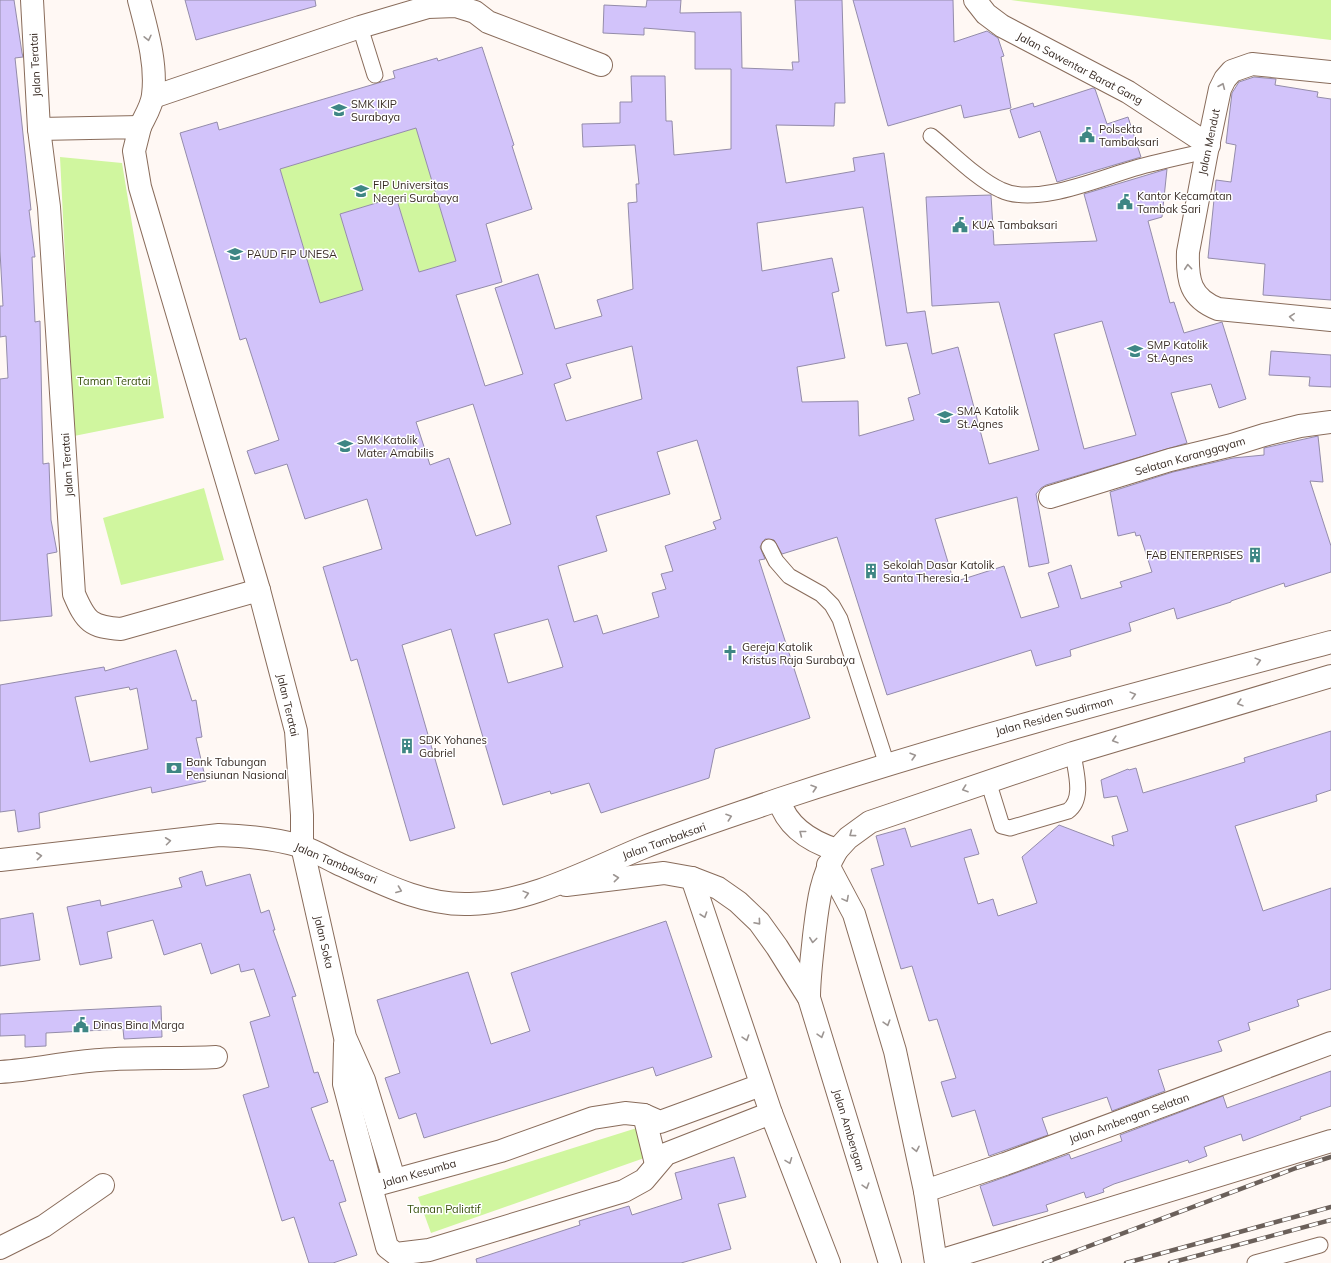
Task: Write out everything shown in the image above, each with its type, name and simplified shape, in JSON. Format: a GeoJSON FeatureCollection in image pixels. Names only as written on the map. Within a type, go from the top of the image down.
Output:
{"type":"FeatureCollection","features":[{"type":"Feature","properties":{"kind":"street","name":"Jalan Teratai"},"geometry":{"type":"LineString","coordinates":[[32,0],[38,129],[49,207],[74,594],[82,614],[91,623],[103,628],[121,629],[259,590]]}},
{"type":"Feature","properties":{"kind":"street","name":"Jalan Teratai"},"geometry":{"type":"LineString","coordinates":[[140,0],[150,46],[153,73],[153,97],[140,127],[134,151],[140,187],[259,590],[296,731],[302,816],[302,846]]}},
{"type":"Feature","properties":{"kind":"street","name":"Jalan Sawentar Barat Gang"},"geometry":{"type":"LineString","coordinates":[[975,0],[986,14],[1002,26],[1128,92],[1208,148]]}},
{"type":"Feature","properties":{"kind":"street"},"geometry":{"type":"LineString","coordinates":[[153,97],[360,27],[428,7],[456,6],[475,12],[488,22],[601,64]]}},
{"type":"Feature","properties":{"kind":"street","name":"Jalan Mendut"},"geometry":{"type":"LineString","coordinates":[[1331,72],[1252,64],[1232,71],[1225,79],[1220,89],[1188,252],[1189,275],[1192,287],[1199,298],[1206,304],[1231,311],[1331,320]]}},
{"type":"Feature","properties":{"kind":"street"},"geometry":{"type":"LineString","coordinates":[[38,129],[140,127]]}},
{"type":"Feature","properties":{"kind":"street","name":"Selatan Karanggayam"},"geometry":{"type":"LineString","coordinates":[[1050,497],[1170,460],[1300,426],[1331,422]]}},
{"type":"Feature","properties":{"kind":"street","name":"Jalan Residen Sudirman"},"geometry":{"type":"LineString","coordinates":[[779,800],[887,765],[997,732],[1331,642]]}},
{"type":"Feature","properties":{"kind":"street"},"geometry":{"type":"LineString","coordinates":[[833,857],[848,838],[870,822],[1073,753],[1331,676]]}},
{"type":"Feature","properties":{"kind":"street"},"geometry":{"type":"LineString","coordinates":[[779,800],[794,826],[833,857],[854,914],[895,1051],[925,1191],[936,1262],[1331,1141]]}},
{"type":"Feature","properties":{"kind":"street","name":"Jalan Tambaksari"},"geometry":{"type":"LineString","coordinates":[[550,887],[644,848],[779,800]]}},
{"type":"Feature","properties":{"kind":"street","name":"Jalan Tambaksari"},"geometry":{"type":"LineString","coordinates":[[0,860],[219,835],[247,836],[302,846],[389,886],[415,896],[444,903],[472,904],[506,899],[550,887],[611,878],[664,873],[692,878]]}},
{"type":"Feature","properties":{"kind":"street","name":"Jalan Soka"},"geometry":{"type":"LineString","coordinates":[[302,846],[345,1037],[364,1080],[394,1179]]}},
{"type":"Feature","properties":{"kind":"street","name":"Jalan Ambengan"},"geometry":{"type":"LineString","coordinates":[[809,998],[810,969],[820,886],[833,857]]}},
{"type":"Feature","properties":{"kind":"street"},"geometry":{"type":"LineString","coordinates":[[692,878],[761,1085],[829,1263]]}},
{"type":"Feature","properties":{"kind":"street","name":"Jalan Ambengan"},"geometry":{"type":"LineString","coordinates":[[692,878],[718,888],[738,902],[759,922],[778,947],[809,998],[890,1263]]}},
{"type":"Feature","properties":{"kind":"street","name":"Jalan Soka"},"geometry":{"type":"LineString","coordinates":[[345,1037],[344,1084],[372,1187]]}},
{"type":"Feature","properties":{"kind":"street","name":"Jalan Ambengan Selatan"},"geometry":{"type":"LineString","coordinates":[[925,1191],[1005,1164],[1331,1043]]}},
{"type":"Feature","properties":{"kind":"street"},"geometry":{"type":"LineString","coordinates":[[0,1072],[25,1071],[99,1060],[181,1059],[216,1056]]}},
{"type":"Feature","properties":{"kind":"street","name":"Jalan Kesumba"},"geometry":{"type":"LineString","coordinates":[[761,1085],[660,1122],[644,1115],[625,1113],[593,1118],[501,1151],[394,1179],[372,1187],[388,1247],[396,1254],[429,1250],[624,1191],[644,1180],[666,1154],[771,1113]]}},
{"type":"Feature","properties":{"kind":"street"},"geometry":{"type":"LineString","coordinates":[[644,1115],[656,1164]]}},
{"type":"Feature","properties":{"kind":"street"},"geometry":{"type":"LineString","coordinates":[[0,1248],[44,1226],[103,1186]]}},
{"type":"Feature","properties":{"kind":"lane"},"geometry":{"type":"LineString","coordinates":[[360,27],[375,75]]}},
{"type":"Feature","properties":{"kind":"lane"},"geometry":{"type":"LineString","coordinates":[[931,136],[1000,190],[1016,195],[1057,191],[1139,166],[1208,148]]}},
{"type":"Feature","properties":{"kind":"lane"},"geometry":{"type":"LineString","coordinates":[[769,547],[776,561],[789,576],[821,594],[832,606],[840,619],[887,765]]}},
{"type":"Feature","properties":{"kind":"lane"},"geometry":{"type":"LineString","coordinates":[[988,782],[1002,826],[1010,828],[1068,811],[1074,807],[1077,801],[1077,784],[1073,753]]}},
{"type":"Feature","properties":{"kind":"lane"},"geometry":{"type":"LineString","coordinates":[[1255,1263],[1320,1245]]}},
{"type":"Feature","properties":{"kind":"green space"},"geometry":{"type":"Polygon","coordinates":[[[1011,0],[1331,0],[1331,40],[1011,0]]]}},
{"type":"Feature","properties":{"kind":"green space"},"geometry":{"type":"Polygon","coordinates":[[[416,128],[456,261],[419,272],[396,197],[340,214],[363,290],[320,303],[280,169],[416,128]]]}},
{"type":"Feature","properties":{"kind":"green space","name":"Taman Teratai"},"geometry":{"type":"Polygon","coordinates":[[[60,157],[122,163],[164,418],[74,436],[60,157]]]}},
{"type":"Feature","properties":{"kind":"green space"},"geometry":{"type":"Polygon","coordinates":[[[204,488],[224,560],[121,585],[103,518],[204,488]]]}},
{"type":"Feature","properties":{"kind":"green space","name":"Taman Paliatif"},"geometry":{"type":"Polygon","coordinates":[[[640,1127],[650,1156],[431,1233],[418,1197],[640,1127]]]}},
{"type":"Feature","properties":{"kind":"building"},"geometry":{"type":"Polygon","coordinates":[[[0,0],[14,0],[23,57],[15,58],[31,210],[29,210],[35,257],[32,257],[35,322],[40,321],[43,464],[49,463],[51,520],[57,552],[47,554],[52,616],[0,621],[0,379],[8,378],[6,336],[0,337],[0,306],[3,306],[0,251],[0,0]]]}},
{"type":"Feature","properties":{"kind":"building"},"geometry":{"type":"Polygon","coordinates":[[[185,0],[315,0],[316,6],[196,40],[185,0]]]}},
{"type":"Feature","properties":{"kind":"building"},"geometry":{"type":"Polygon","coordinates":[[[647,0],[681,0],[680,13],[741,12],[742,68],[793,70],[792,62],[799,62],[795,0],[842,0],[845,103],[835,103],[834,126],[776,125],[786,183],[855,171],[853,158],[884,153],[907,313],[925,311],[932,354],[958,347],[989,464],[1039,450],[999,302],[932,306],[926,197],[991,195],[994,245],[1097,241],[1084,194],[1167,169],[1162,217],[1148,221],[1170,303],[1174,302],[1184,333],[1222,322],[1246,399],[1219,408],[1211,384],[1171,393],[1187,443],[1046,485],[1041,488],[1036,494],[1049,563],[1029,567],[1017,497],[935,519],[954,582],[1004,566],[1021,618],[1059,607],[1048,573],[1071,565],[1081,599],[1122,587],[1120,582],[1152,572],[1140,535],[1136,536],[1135,532],[1118,536],[1110,492],[1173,472],[1233,458],[1264,455],[1264,448],[1318,436],[1323,482],[1310,481],[1331,546],[1331,572],[1285,587],[1284,583],[1177,619],[1174,608],[1129,623],[1131,631],[1070,650],[1071,656],[1036,666],[1031,650],[887,695],[837,537],[782,554],[774,540],[765,539],[760,547],[765,559],[759,560],[810,718],[715,749],[709,778],[601,813],[589,783],[551,794],[550,791],[503,805],[451,629],[402,645],[455,828],[410,841],[357,659],[351,661],[323,567],[382,549],[367,499],[305,519],[287,464],[255,474],[247,451],[279,440],[246,338],[240,340],[180,133],[217,122],[219,130],[395,78],[393,71],[437,58],[438,61],[482,47],[514,145],[512,146],[532,209],[486,224],[502,282],[456,295],[485,386],[523,374],[495,288],[538,274],[555,329],[602,316],[597,300],[633,289],[628,203],[637,202],[636,184],[639,184],[635,145],[583,147],[582,124],[620,123],[620,102],[632,102],[631,76],[665,76],[666,121],[672,121],[674,155],[731,149],[731,69],[695,69],[695,32],[644,28],[644,35],[603,33],[604,5],[646,7],[647,0]],[[416,128],[280,169],[320,303],[363,290],[340,214],[396,197],[419,272],[456,261],[416,128]],[[863,207],[757,223],[762,271],[832,258],[839,291],[832,293],[845,358],[797,367],[802,402],[858,401],[859,436],[914,420],[908,398],[920,394],[907,343],[886,346],[863,207]],[[1102,321],[1054,334],[1084,449],[1136,435],[1102,321]],[[632,346],[566,364],[571,378],[554,384],[566,421],[642,399],[632,346]],[[473,404],[416,422],[430,465],[449,458],[476,536],[511,524],[473,404]],[[697,440],[657,452],[670,494],[596,516],[607,551],[558,566],[574,622],[597,615],[603,634],[659,617],[652,593],[666,589],[661,574],[673,571],[665,546],[716,529],[713,522],[721,519],[697,440]],[[548,619],[494,634],[508,683],[563,667],[548,619]]]}},
{"type":"Feature","properties":{"kind":"building"},"geometry":{"type":"Polygon","coordinates":[[[853,0],[953,0],[954,42],[987,31],[998,38],[1004,56],[1001,57],[1011,108],[964,118],[961,105],[888,126],[853,0]]]}},
{"type":"Feature","properties":{"kind":"building"},"geometry":{"type":"Polygon","coordinates":[[[1254,77],[1276,79],[1275,85],[1318,92],[1317,97],[1331,99],[1331,300],[1263,295],[1265,264],[1208,258],[1216,180],[1231,182],[1236,145],[1226,143],[1232,93],[1239,82],[1254,77]]]}},
{"type":"Feature","properties":{"kind":"building","name":"Polsekta Tambaksari"},"geometry":{"type":"Polygon","coordinates":[[[1093,88],[1095,89],[1107,124],[1128,117],[1141,157],[1057,182],[1040,131],[1019,138],[1010,110],[1033,103],[1034,107],[1093,88]]]}},
{"type":"Feature","properties":{"kind":"building"},"geometry":{"type":"Polygon","coordinates":[[[1271,351],[1331,355],[1331,387],[1309,386],[1310,377],[1269,375],[1271,351]]]}},
{"type":"Feature","properties":{"kind":"building"},"geometry":{"type":"Polygon","coordinates":[[[176,650],[192,701],[196,700],[202,737],[196,738],[206,781],[152,793],[151,787],[39,813],[40,828],[18,832],[15,810],[0,812],[0,685],[104,667],[105,671],[176,650]],[[129,687],[75,697],[90,762],[148,749],[137,688],[130,690],[129,687]]]}},
{"type":"Feature","properties":{"kind":"building"},"geometry":{"type":"Polygon","coordinates":[[[1331,731],[1331,790],[1316,795],[1317,801],[1235,826],[1263,911],[1331,888],[1331,989],[1297,1000],[1299,1006],[1248,1023],[1250,1030],[1218,1041],[1222,1051],[1158,1070],[1165,1091],[1112,1111],[1107,1097],[1042,1118],[1048,1135],[989,1156],[975,1110],[952,1117],[941,1082],[956,1078],[937,1019],[929,1021],[912,966],[901,969],[871,869],[884,865],[876,836],[905,828],[911,847],[971,829],[979,854],[964,858],[978,904],[993,899],[998,916],[1037,903],[1022,857],[1059,825],[1114,846],[1112,836],[1128,831],[1117,796],[1104,798],[1101,780],[1128,769],[1136,768],[1143,793],[1245,762],[1244,758],[1331,731]]]}},
{"type":"Feature","properties":{"kind":"building"},"geometry":{"type":"Polygon","coordinates":[[[202,871],[206,886],[250,874],[261,913],[269,910],[275,930],[273,930],[296,996],[292,997],[314,1073],[318,1072],[328,1102],[311,1108],[330,1161],[333,1160],[346,1201],[339,1203],[357,1255],[333,1263],[309,1263],[294,1217],[282,1221],[243,1095],[269,1087],[250,1022],[270,1016],[254,969],[241,972],[239,964],[211,974],[201,943],[164,955],[153,920],[107,932],[112,958],[80,965],[67,907],[100,900],[101,906],[182,887],[179,878],[202,871]]]}},
{"type":"Feature","properties":{"kind":"building"},"geometry":{"type":"Polygon","coordinates":[[[33,913],[40,960],[0,966],[0,919],[33,913]]]}},
{"type":"Feature","properties":{"kind":"building"},"geometry":{"type":"Polygon","coordinates":[[[666,921],[712,1057],[656,1076],[653,1067],[424,1138],[416,1113],[399,1119],[385,1078],[400,1073],[377,1000],[468,972],[491,1044],[530,1031],[511,973],[666,921]]]}},
{"type":"Feature","properties":{"kind":"building","name":"Dinas Bina Marga"},"geometry":{"type":"Polygon","coordinates":[[[161,1006],[162,1037],[124,1039],[123,1029],[46,1033],[46,1046],[25,1047],[25,1035],[0,1036],[0,1014],[161,1006]]]}},
{"type":"Feature","properties":{"kind":"building"},"geometry":{"type":"Polygon","coordinates":[[[1331,1071],[1331,1106],[1300,1117],[1301,1119],[1243,1141],[1241,1134],[1204,1147],[1207,1156],[1189,1163],[1188,1160],[1114,1184],[1103,1189],[1104,1192],[1086,1198],[1084,1192],[1046,1205],[1048,1211],[993,1226],[980,1186],[1069,1154],[1071,1159],[1122,1141],[1120,1135],[1223,1096],[1227,1108],[1331,1071]]]}},
{"type":"Feature","properties":{"kind":"building"},"geometry":{"type":"Polygon","coordinates":[[[734,1157],[746,1197],[718,1204],[731,1249],[681,1263],[477,1263],[476,1259],[580,1225],[579,1221],[629,1206],[632,1215],[682,1199],[675,1173],[734,1157]]]}},
{"type":"Feature","properties":{"kind":"railway"},"geometry":{"type":"LineString","coordinates":[[1044,1263],[1296,1168],[1331,1157]]}},
{"type":"Feature","properties":{"kind":"railway"},"geometry":{"type":"LineString","coordinates":[[1126,1263],[1331,1207]]}},
{"type":"Feature","properties":{"kind":"railway"},"geometry":{"type":"LineString","coordinates":[[1170,1263],[1331,1220]]}},
{"type":"Feature","properties":{"kind":"place","name":"SMK IKIP Surabaya"},"geometry":{"type":"Point","coordinates":[339,110]}},
{"type":"Feature","properties":{"kind":"place","name":"Polsekta Tambaksari"},"geometry":{"type":"Point","coordinates":[1087,135]}},
{"type":"Feature","properties":{"kind":"place","name":"FIP Universitas Negeri Surabaya"},"geometry":{"type":"Point","coordinates":[361,191]}},
{"type":"Feature","properties":{"kind":"place","name":"Kantor Kecamatan Tambak Sari"},"geometry":{"type":"Point","coordinates":[1125,202]}},
{"type":"Feature","properties":{"kind":"place","name":"KUA Tambaksari"},"geometry":{"type":"Point","coordinates":[960,225]}},
{"type":"Feature","properties":{"kind":"place","name":"PAUD FIP UNESA"},"geometry":{"type":"Point","coordinates":[235,254]}},
{"type":"Feature","properties":{"kind":"place","name":"SMP Katolik St.Agnes"},"geometry":{"type":"Point","coordinates":[1135,351]}},
{"type":"Feature","properties":{"kind":"place","name":"SMA Katolik St.Agnes"},"geometry":{"type":"Point","coordinates":[945,417]}},
{"type":"Feature","properties":{"kind":"place","name":"SMK Katolik Mater Amabilis"},"geometry":{"type":"Point","coordinates":[345,446]}},
{"type":"Feature","properties":{"kind":"place","name":"FAB ENTERPRISES"},"geometry":{"type":"Point","coordinates":[1255,555]}},
{"type":"Feature","properties":{"kind":"place","name":"Sekolah Dasar Katolik Santa Theresia 1"},"geometry":{"type":"Point","coordinates":[871,571]}},
{"type":"Feature","properties":{"kind":"place","name":"Gereja Katolik Kristus Raja Surabaya"},"geometry":{"type":"Point","coordinates":[730,653]}},
{"type":"Feature","properties":{"kind":"place","name":"SDK Yohanes Gabriel"},"geometry":{"type":"Point","coordinates":[407,746]}},
{"type":"Feature","properties":{"kind":"place","name":"Bank Tabungan Pensiunan Nasional"},"geometry":{"type":"Point","coordinates":[174,768]}},
{"type":"Feature","properties":{"kind":"place","name":"Dinas Bina Marga"},"geometry":{"type":"Point","coordinates":[81,1025]}}]}
